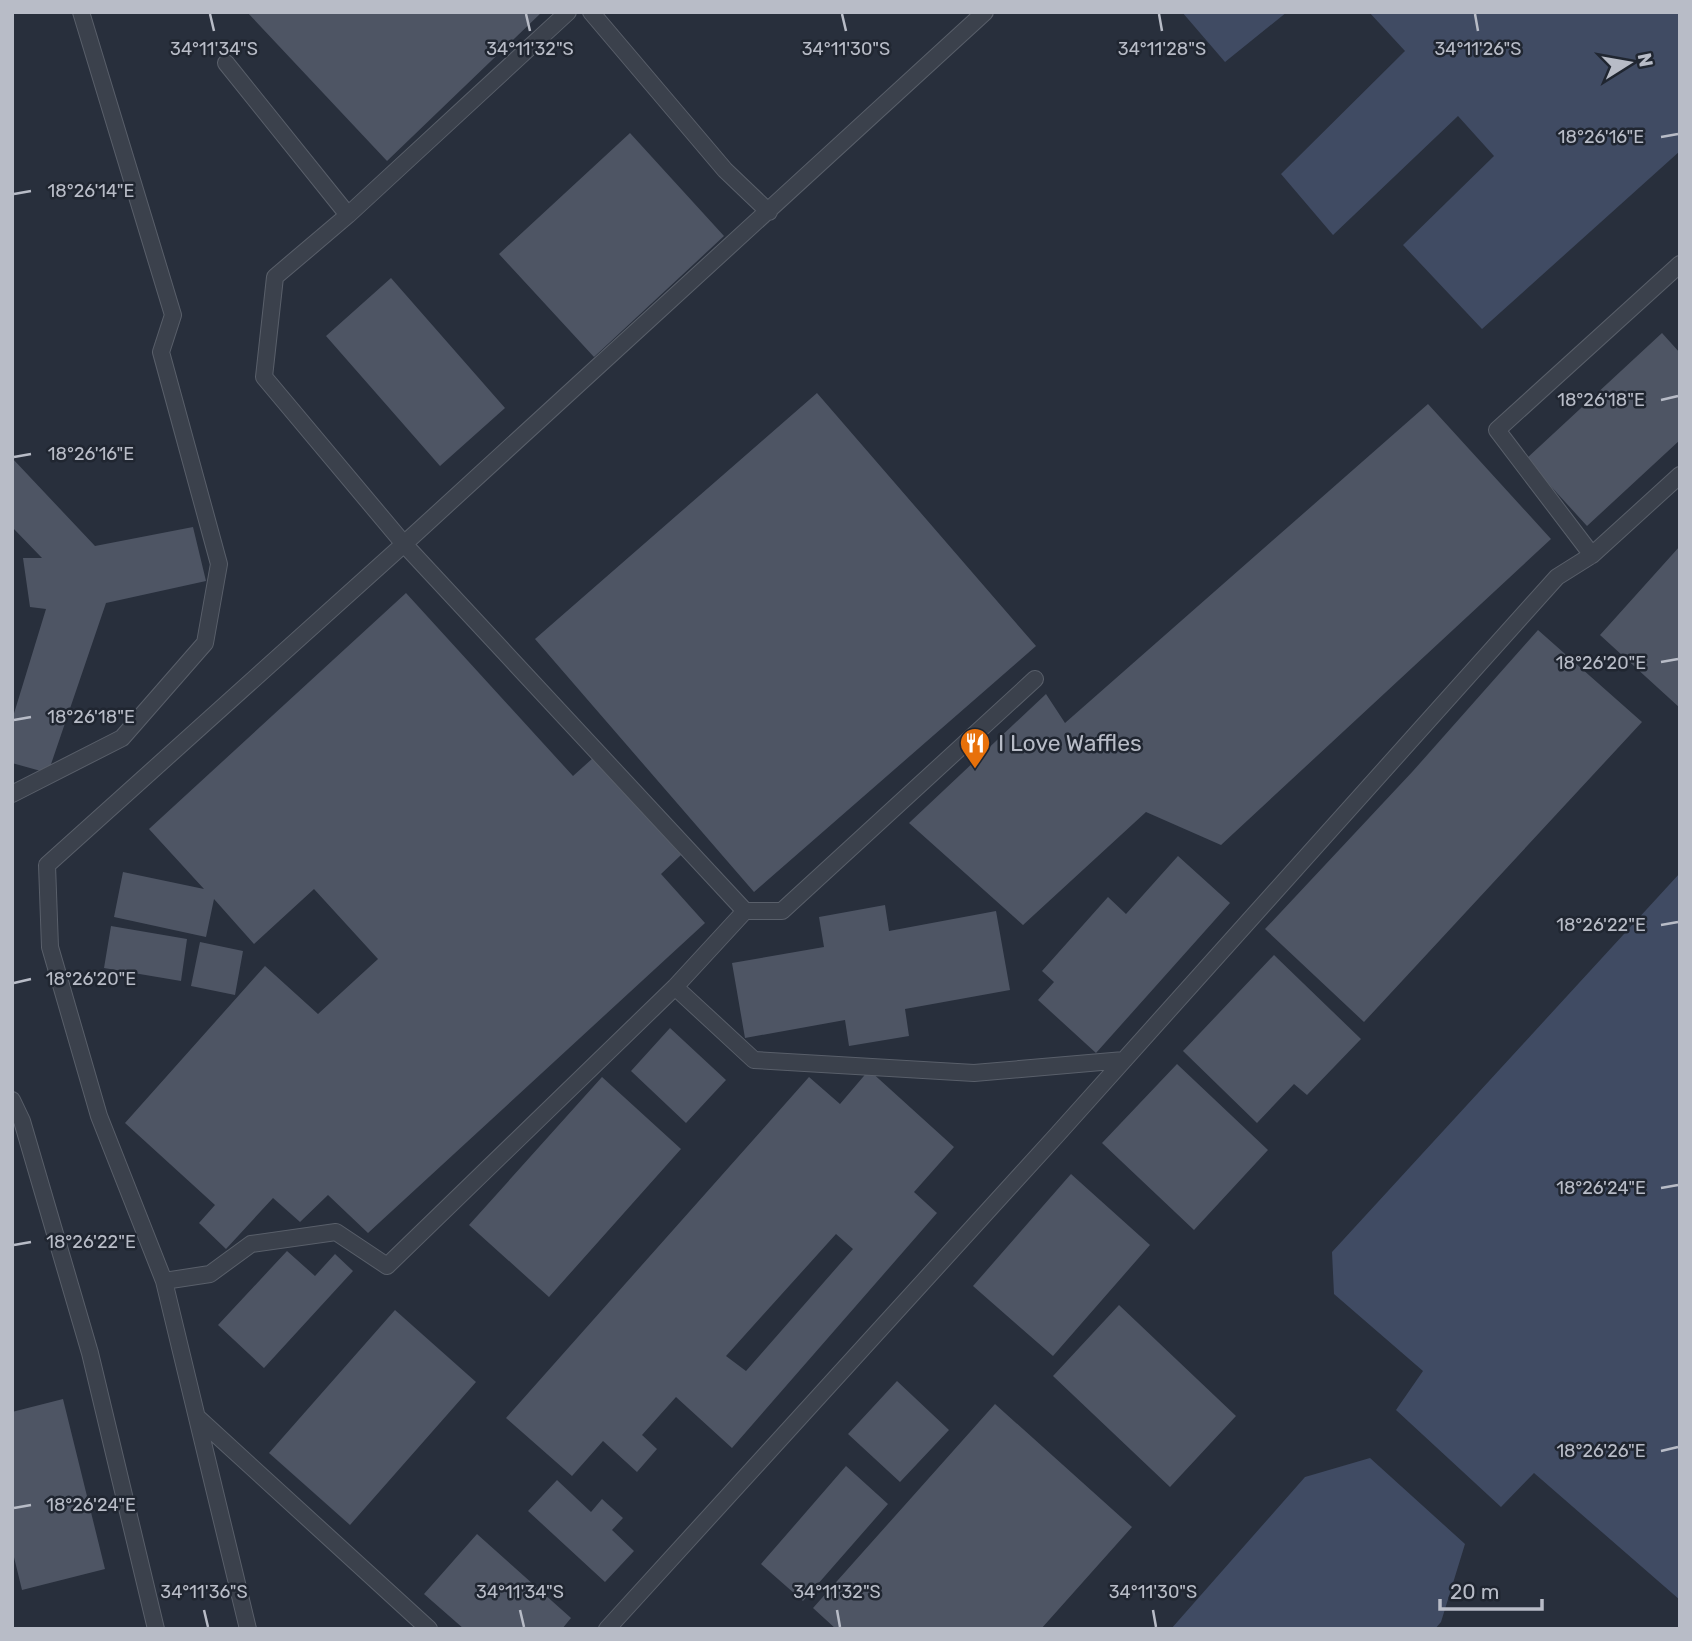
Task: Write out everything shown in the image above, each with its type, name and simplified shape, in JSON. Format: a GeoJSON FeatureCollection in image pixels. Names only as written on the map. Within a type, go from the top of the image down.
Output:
{"type":"FeatureCollection","features":[{"type":"Feature","properties":{"kind":"lane"},"geometry":{"type":"LineString","coordinates":[[12,794],[122,738],[205,643],[219,564],[162,352],[173,315],[81,12]]}},
{"type":"Feature","properties":{"kind":"lane"},"geometry":{"type":"LineString","coordinates":[[568,12],[348,215],[275,276],[264,377],[404,544],[745,911],[782,911],[1035,679]]}},
{"type":"Feature","properties":{"kind":"lane"},"geometry":{"type":"LineString","coordinates":[[591,12],[725,170],[769,212]]}},
{"type":"Feature","properties":{"kind":"lane"},"geometry":{"type":"LineString","coordinates":[[248,1629],[164,1281],[99,1116],[50,947],[47,865],[404,544],[985,12]]}},
{"type":"Feature","properties":{"kind":"lane"},"geometry":{"type":"LineString","coordinates":[[226,63],[348,215]]}},
{"type":"Feature","properties":{"kind":"lane"},"geometry":{"type":"LineString","coordinates":[[1592,555],[1497,430],[1680,264]]}},
{"type":"Feature","properties":{"kind":"lane"},"geometry":{"type":"LineString","coordinates":[[607,1629],[1124,1060],[1557,577],[1592,555],[1680,475]]}},
{"type":"Feature","properties":{"kind":"lane"},"geometry":{"type":"LineString","coordinates":[[164,1281],[210,1274],[251,1244],[336,1232],[387,1266],[675,987],[745,911]]}},
{"type":"Feature","properties":{"kind":"lane"},"geometry":{"type":"LineString","coordinates":[[675,987],[754,1060],[974,1073],[1124,1060]]}},
{"type":"Feature","properties":{"kind":"lane"},"geometry":{"type":"LineString","coordinates":[[12,1100],[22,1121],[90,1353],[156,1629]]}},
{"type":"Feature","properties":{"kind":"lane"},"geometry":{"type":"LineString","coordinates":[[197,1417],[429,1629]]}},
{"type":"Feature","properties":{"kind":"water"},"geometry":{"type":"Polygon","coordinates":[[[1182,12],[1287,12],[1225,62],[1182,12]]]}},
{"type":"Feature","properties":{"kind":"water"},"geometry":{"type":"Polygon","coordinates":[[[1369,12],[1680,12],[1680,151],[1482,329],[1403,245],[1494,156],[1458,116],[1333,235],[1281,174],[1405,51],[1369,12]]]}},
{"type":"Feature","properties":{"kind":"water"},"geometry":{"type":"Polygon","coordinates":[[[1680,873],[1680,1600],[1534,1473],[1501,1507],[1396,1410],[1423,1371],[1334,1294],[1332,1252],[1680,873]]]}},
{"type":"Feature","properties":{"kind":"water"},"geometry":{"type":"Polygon","coordinates":[[[1370,1458],[1465,1544],[1441,1622],[1435,1629],[1171,1629],[1305,1477],[1370,1458]]]}},
{"type":"Feature","properties":{"kind":"building"},"geometry":{"type":"Polygon","coordinates":[[[247,12],[542,12],[387,161],[247,12]]]}},
{"type":"Feature","properties":{"kind":"building"},"geometry":{"type":"Polygon","coordinates":[[[630,133],[724,236],[594,357],[499,254],[630,133]]]}},
{"type":"Feature","properties":{"kind":"building"},"geometry":{"type":"Polygon","coordinates":[[[391,278],[505,408],[440,466],[326,336],[391,278]]]}},
{"type":"Feature","properties":{"kind":"building"},"geometry":{"type":"Polygon","coordinates":[[[1662,333],[1680,353],[1680,440],[1587,526],[1526,459],[1662,333]]]}},
{"type":"Feature","properties":{"kind":"building"},"geometry":{"type":"Polygon","coordinates":[[[817,393],[1036,646],[754,892],[535,639],[817,393]]]}},
{"type":"Feature","properties":{"kind":"building"},"geometry":{"type":"Polygon","coordinates":[[[1428,404],[1551,539],[1221,845],[1146,812],[1023,925],[909,823],[1046,694],[1065,723],[1428,404]]]}},
{"type":"Feature","properties":{"kind":"building"},"geometry":{"type":"Polygon","coordinates":[[[12,458],[95,546],[193,527],[206,581],[106,603],[48,773],[12,763],[12,720],[46,609],[30,607],[23,558],[42,558],[12,527],[12,458]]]}},
{"type":"Feature","properties":{"kind":"building"},"geometry":{"type":"Polygon","coordinates":[[[1680,546],[1680,708],[1600,635],[1680,546]]]}},
{"type":"Feature","properties":{"kind":"building"},"geometry":{"type":"Polygon","coordinates":[[[406,593],[573,776],[593,758],[681,855],[661,874],[705,923],[368,1233],[328,1195],[300,1222],[273,1198],[226,1249],[199,1223],[215,1205],[125,1123],[265,966],[318,1014],[378,959],[314,889],[254,944],[214,899],[206,937],[114,917],[123,872],[204,889],[149,829],[406,593]]]}},
{"type":"Feature","properties":{"kind":"building"},"geometry":{"type":"Polygon","coordinates":[[[1538,630],[1642,722],[1364,1022],[1265,929],[1413,771],[1538,630]]]}},
{"type":"Feature","properties":{"kind":"building"},"geometry":{"type":"Polygon","coordinates":[[[1178,856],[1230,903],[1096,1053],[1038,1000],[1054,982],[1042,971],[1108,897],[1126,914],[1178,856]]]}},
{"type":"Feature","properties":{"kind":"building"},"geometry":{"type":"Polygon","coordinates":[[[885,905],[889,931],[996,911],[1010,990],[905,1009],[909,1036],[849,1046],[845,1020],[745,1038],[732,963],[824,947],[819,917],[885,905]]]}},
{"type":"Feature","properties":{"kind":"building"},"geometry":{"type":"Polygon","coordinates":[[[111,926],[187,939],[181,981],[104,968],[111,926]]]}},
{"type":"Feature","properties":{"kind":"building"},"geometry":{"type":"Polygon","coordinates":[[[200,942],[243,951],[235,995],[191,986],[200,942]]]}},
{"type":"Feature","properties":{"kind":"building"},"geometry":{"type":"Polygon","coordinates":[[[1274,955],[1361,1039],[1307,1095],[1294,1084],[1257,1123],[1183,1051],[1274,955]]]}},
{"type":"Feature","properties":{"kind":"building"},"geometry":{"type":"Polygon","coordinates":[[[670,1028],[726,1080],[686,1123],[631,1071],[670,1028]]]}},
{"type":"Feature","properties":{"kind":"building"},"geometry":{"type":"Polygon","coordinates":[[[1177,1064],[1268,1150],[1194,1230],[1102,1143],[1177,1064]]]}},
{"type":"Feature","properties":{"kind":"building"},"geometry":{"type":"Polygon","coordinates":[[[869,1070],[954,1147],[914,1192],[937,1213],[732,1448],[676,1397],[642,1435],[657,1449],[637,1472],[603,1441],[572,1476],[506,1418],[809,1077],[840,1104],[869,1070]],[[836,1234],[726,1356],[746,1371],[853,1249],[836,1234]]]}},
{"type":"Feature","properties":{"kind":"building"},"geometry":{"type":"Polygon","coordinates":[[[602,1077],[681,1149],[549,1297],[469,1225],[602,1077]]]}},
{"type":"Feature","properties":{"kind":"building"},"geometry":{"type":"Polygon","coordinates":[[[1071,1174],[1150,1245],[1053,1356],[973,1286],[1071,1174]]]}},
{"type":"Feature","properties":{"kind":"building"},"geometry":{"type":"Polygon","coordinates":[[[287,1251],[315,1276],[335,1254],[353,1271],[264,1368],[218,1325],[287,1251]]]}},
{"type":"Feature","properties":{"kind":"building"},"geometry":{"type":"Polygon","coordinates":[[[1119,1305],[1236,1416],[1170,1487],[1053,1376],[1119,1305]]]}},
{"type":"Feature","properties":{"kind":"building"},"geometry":{"type":"Polygon","coordinates":[[[395,1310],[476,1382],[350,1525],[269,1453],[395,1310]]]}},
{"type":"Feature","properties":{"kind":"building"},"geometry":{"type":"Polygon","coordinates":[[[897,1381],[949,1430],[900,1482],[848,1434],[897,1381]]]}},
{"type":"Feature","properties":{"kind":"building"},"geometry":{"type":"Polygon","coordinates":[[[63,1399],[105,1569],[22,1590],[12,1549],[12,1412],[63,1399]]]}},
{"type":"Feature","properties":{"kind":"building"},"geometry":{"type":"Polygon","coordinates":[[[995,1404],[1132,1527],[1041,1629],[836,1629],[813,1608],[995,1404]]]}},
{"type":"Feature","properties":{"kind":"building"},"geometry":{"type":"Polygon","coordinates":[[[846,1466],[888,1504],[803,1601],[761,1564],[846,1466]]]}},
{"type":"Feature","properties":{"kind":"building"},"geometry":{"type":"Polygon","coordinates":[[[557,1480],[591,1512],[602,1499],[623,1518],[612,1530],[634,1551],[605,1582],[528,1511],[557,1480]]]}},
{"type":"Feature","properties":{"kind":"building"},"geometry":{"type":"Polygon","coordinates":[[[477,1534],[571,1618],[562,1629],[464,1629],[424,1594],[477,1534]]]}},
{"type":"Feature","properties":{"kind":"place","name":"I Love Waffles"},"geometry":{"type":"Point","coordinates":[975,770]}}]}
